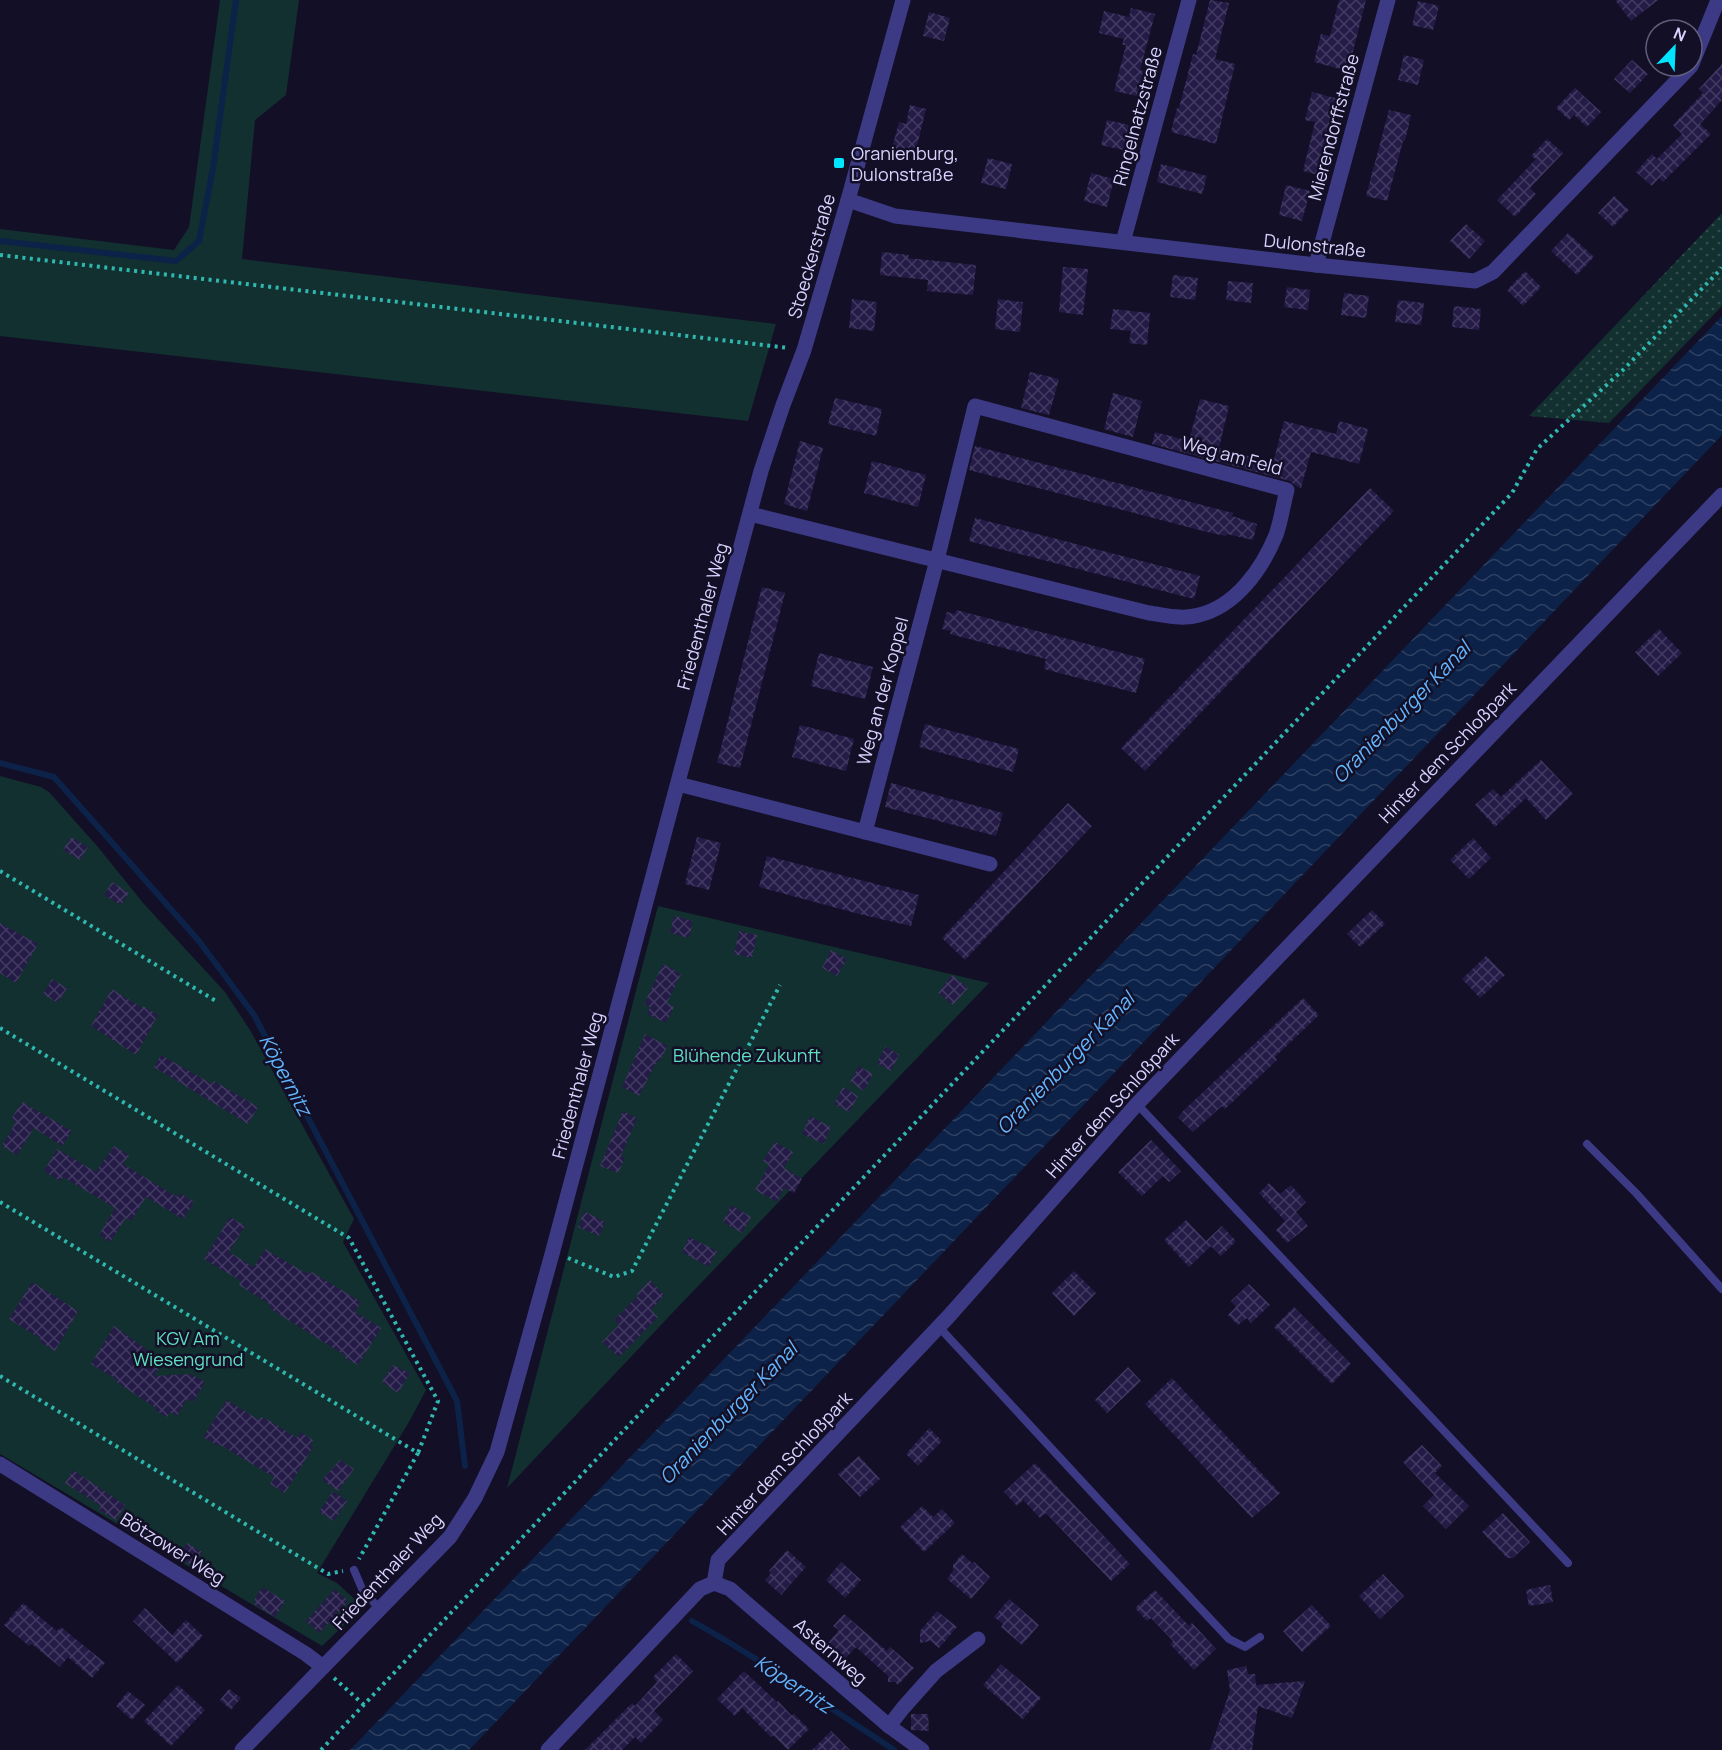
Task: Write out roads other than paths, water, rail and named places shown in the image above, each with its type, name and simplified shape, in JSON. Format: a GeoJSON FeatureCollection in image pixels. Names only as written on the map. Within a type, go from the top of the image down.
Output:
{"type":"FeatureCollection","features":[{"type":"Feature","properties":{"kind":"street","name":"Stoeckerstraße"},"geometry":{"type":"LineString","coordinates":[[804,350],[849,200],[903,0]]}},
{"type":"Feature","properties":{"kind":"street","name":"Ringelnatzstraße"},"geometry":{"type":"LineString","coordinates":[[1123,242],[1189,0]]}},
{"type":"Feature","properties":{"kind":"street","name":"Mierendorffstraße"},"geometry":{"type":"LineString","coordinates":[[1316,265],[1388,0]]}},
{"type":"Feature","properties":{"kind":"street","name":"Dulonstraße"},"geometry":{"type":"LineString","coordinates":[[1704,35],[1718,0]]}},
{"type":"Feature","properties":{"kind":"street"},"geometry":{"type":"LineString","coordinates":[[1718,0],[1722,5]]}},
{"type":"Feature","properties":{"kind":"street","name":"Dulonstraße"},"geometry":{"type":"LineString","coordinates":[[849,200],[895,216],[1316,265],[1475,281],[1493,273],[1680,78]]}},
{"type":"Feature","properties":{"kind":"street","name":"Friedenthaler Weg"},"geometry":{"type":"LineString","coordinates":[[243,1750],[450,1537],[475,1498],[497,1452],[761,471],[804,350]]}},
{"type":"Feature","properties":{"kind":"street","name":"Weg am Feld"},"geometry":{"type":"LineString","coordinates":[[750,514],[1149,613],[1177,617],[1199,616],[1221,606],[1247,585],[1276,534],[1287,490],[975,406],[937,560]]}},
{"type":"Feature","properties":{"kind":"street","name":"Hinter dem Schloßpark"},"geometry":{"type":"LineString","coordinates":[[714,1584],[718,1560],[939,1327],[1137,1104],[1722,495]]}},
{"type":"Feature","properties":{"kind":"street","name":"Weg an der Koppel"},"geometry":{"type":"LineString","coordinates":[[865,832],[937,560]]}},
{"type":"Feature","properties":{"kind":"street"},"geometry":{"type":"LineString","coordinates":[[678,784],[990,864]]}},
{"type":"Feature","properties":{"kind":"street","name":"Bötzower Weg"},"geometry":{"type":"LineString","coordinates":[[0,1464],[306,1654],[323,1667]]}},
{"type":"Feature","properties":{"kind":"street"},"geometry":{"type":"LineString","coordinates":[[548,1750],[700,1589],[714,1584]]}},
{"type":"Feature","properties":{"kind":"street","name":"Asternweg"},"geometry":{"type":"LineString","coordinates":[[714,1584],[730,1589],[889,1726],[922,1750]]}},
{"type":"Feature","properties":{"kind":"street"},"geometry":{"type":"LineString","coordinates":[[889,1726],[936,1671],[978,1639]]}},
{"type":"Feature","properties":{"kind":"lane"},"geometry":{"type":"LineString","coordinates":[[1137,1104],[1568,1563]]}},
{"type":"Feature","properties":{"kind":"lane"},"geometry":{"type":"LineString","coordinates":[[1587,1144],[1722,1289]]}},
{"type":"Feature","properties":{"kind":"lane"},"geometry":{"type":"LineString","coordinates":[[939,1327],[1229,1639],[1245,1647],[1260,1637]]}},
{"type":"Feature","properties":{"kind":"lane"},"geometry":{"type":"LineString","coordinates":[[354,1570],[363,1591],[379,1608]]}},
{"type":"Feature","properties":{"kind":"water","name":"Oranienburger Kanal"},"geometry":{"type":"Polygon","coordinates":[[[1722,316],[1722,435],[469,1750],[350,1750],[1722,316]]]}},
{"type":"Feature","properties":{"kind":"waterway"},"geometry":{"type":"LineString","coordinates":[[0,241],[176,261],[199,241],[213,168],[236,0]]}},
{"type":"Feature","properties":{"kind":"waterway","name":"Köpernitz"},"geometry":{"type":"LineString","coordinates":[[0,763],[54,777],[199,941],[254,1015],[457,1401],[465,1466]]}},
{"type":"Feature","properties":{"kind":"waterway","name":"Köpernitz"},"geometry":{"type":"LineString","coordinates":[[692,1621],[769,1667],[894,1750]]}},
{"type":"Feature","properties":{"kind":"place","name":"Oranienburg, Dulonstraße"},"geometry":{"type":"Point","coordinates":[839,163]}},
{"type":"Feature","properties":{"kind":"park label","name":"Blühende Zukunft"},"geometry":{"type":"Point","coordinates":[747,1055]}},
{"type":"Feature","properties":{"kind":"park label","name":"KGV Am Wiesengrund"},"geometry":{"type":"Point","coordinates":[188,1348]}}]}
